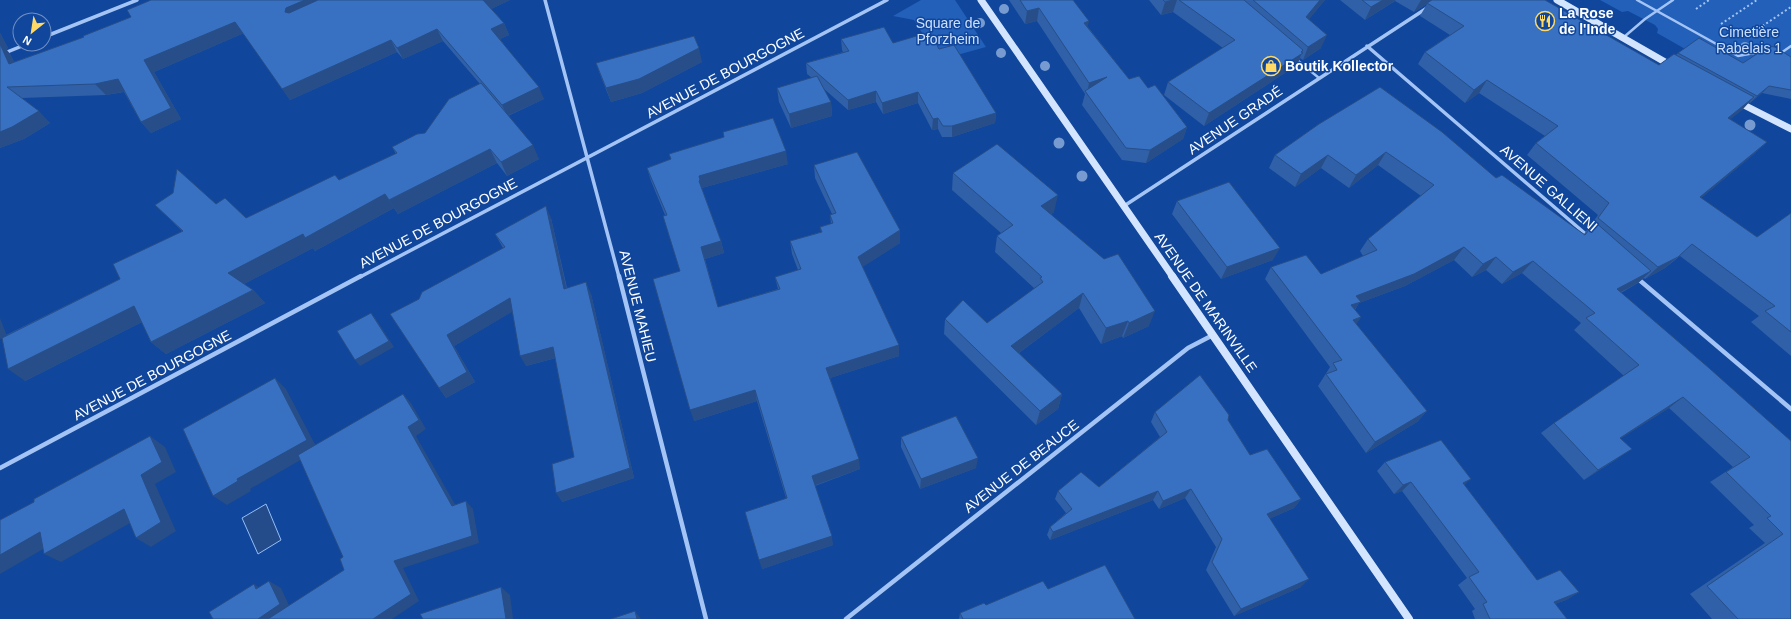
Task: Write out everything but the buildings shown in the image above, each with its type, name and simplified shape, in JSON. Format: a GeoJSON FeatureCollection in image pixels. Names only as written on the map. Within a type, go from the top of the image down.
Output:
{"type":"FeatureCollection","features":[{"type":"Feature","properties":{"kind":"street"},"geometry":{"type":"LineString","coordinates":[[52,34],[137,0]]}},
{"type":"Feature","properties":{"kind":"street","name":"AVENUE MAHIEU"},"geometry":{"type":"LineString","coordinates":[[545,0],[706,619]]}},
{"type":"Feature","properties":{"kind":"street","name":"AVENUE DE BOURGOGNE"},"geometry":{"type":"LineString","coordinates":[[0,468],[887,0]]}},
{"type":"Feature","properties":{"kind":"street","name":"AVENUE DE MARINVILLE"},"geometry":{"type":"LineString","coordinates":[[981,0],[1409,619]]}},
{"type":"Feature","properties":{"kind":"street"},"geometry":{"type":"LineString","coordinates":[[1557,0],[1682,72]]}},
{"type":"Feature","properties":{"kind":"street","name":"AVENUE GRADÉ"},"geometry":{"type":"LineString","coordinates":[[1124,206],[1432,4]]}},
{"type":"Feature","properties":{"kind":"street","name":"AVENUE GALLIENI"},"geometry":{"type":"LineString","coordinates":[[1367,46],[1591,238]]}},
{"type":"Feature","properties":{"kind":"street"},"geometry":{"type":"LineString","coordinates":[[0,55],[12,50]]}},
{"type":"Feature","properties":{"kind":"street"},"geometry":{"type":"LineString","coordinates":[[1728,97],[1791,129]]}},
{"type":"Feature","properties":{"kind":"street"},"geometry":{"type":"LineString","coordinates":[[1633,274],[1791,409]]}},
{"type":"Feature","properties":{"kind":"street","name":"AVENUE DE BEAUCE"},"geometry":{"type":"LineString","coordinates":[[846,619],[1188,348],[1214,335]]}},
{"type":"Feature","properties":{"kind":"lane"},"geometry":{"type":"LineString","coordinates":[[1637,0],[1738,56],[1768,51]]}},
{"type":"Feature","properties":{"kind":"lane"},"geometry":{"type":"LineString","coordinates":[[1623,38],[1656,11],[1673,0]]}},
{"type":"Feature","properties":{"kind":"lane"},"geometry":{"type":"LineString","coordinates":[[1775,52],[1782,53],[1791,46]]}},
{"type":"Feature","properties":{"kind":"lane"},"geometry":{"type":"LineString","coordinates":[[1292,55],[1319,78]]}},
{"type":"Feature","properties":{"kind":"path"},"geometry":{"type":"LineString","coordinates":[[1703,37],[1757,0]]}},
{"type":"Feature","properties":{"kind":"path"},"geometry":{"type":"LineString","coordinates":[[1728,51],[1791,7]]}},
{"type":"Feature","properties":{"kind":"green space","name":"Square de Pforzheim"},"geometry":{"type":"Polygon","coordinates":[[[921,0],[955,0],[986,47],[939,60],[914,20],[893,16],[921,0]]]}},
{"type":"Feature","properties":{"kind":"green space","name":"Cimetière Rabelais 1"},"geometry":{"type":"Polygon","coordinates":[[[1600,0],[1791,0],[1791,69],[1759,91],[1657,33],[1658,29],[1655,25],[1628,11],[1622,12],[1600,0]]]}},
{"type":"Feature","properties":{"kind":"shaded area"},"geometry":{"type":"Polygon","coordinates":[[[266,504],[281,540],[258,554],[242,518],[266,504]]]}},
{"type":"Feature","properties":{"kind":"place","name":"La Rose de l'Inde"},"geometry":{"type":"Point","coordinates":[1545,21]}},
{"type":"Feature","properties":{"kind":"place","name":"Boutik Kollector"},"geometry":{"type":"Point","coordinates":[1271,66]}}]}
